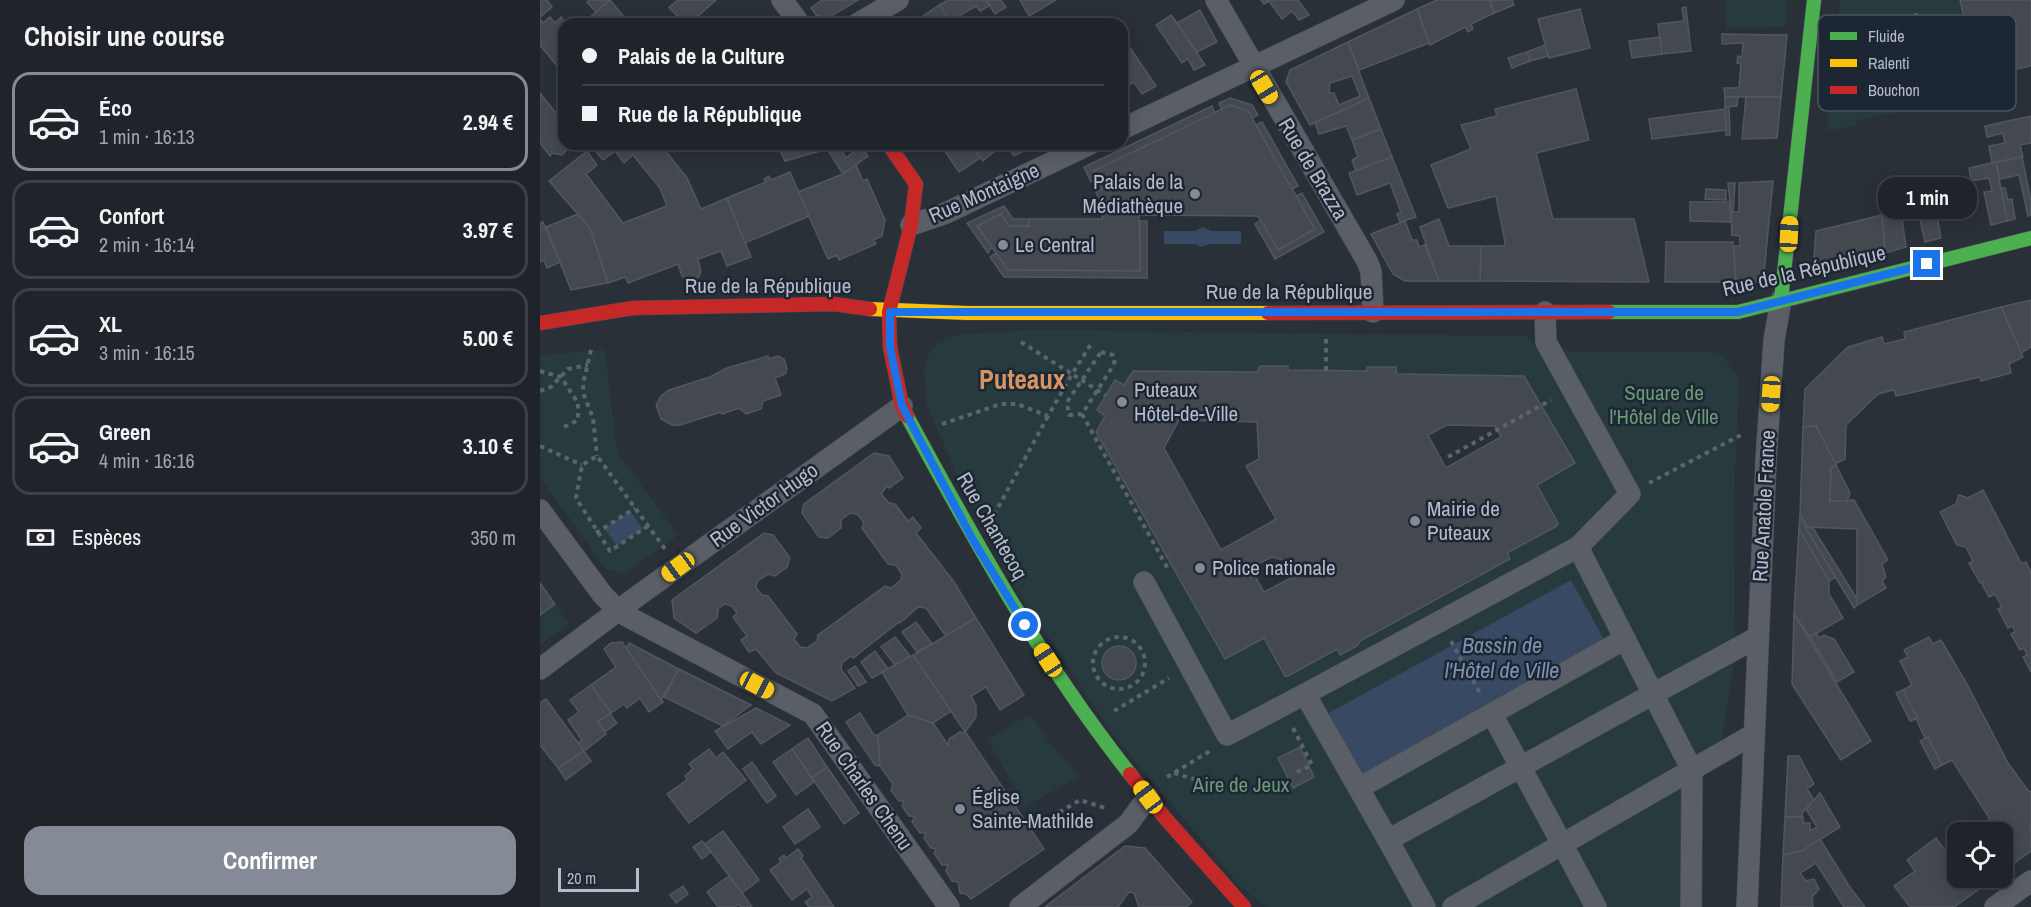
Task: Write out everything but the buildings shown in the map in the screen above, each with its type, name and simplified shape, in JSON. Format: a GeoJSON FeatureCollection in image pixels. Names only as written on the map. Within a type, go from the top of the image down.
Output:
{"type":"FeatureCollection","features":[{"type":"Feature","properties":{"kind":"street"},"geometry":{"type":"LineString","coordinates":[[782,0],[796,18]]}},
{"type":"Feature","properties":{"kind":"street"},"geometry":{"type":"LineString","coordinates":[[867,18],[898,0]]}},
{"type":"Feature","properties":{"kind":"street","name":"Rue de Brazza"},"geometry":{"type":"LineString","coordinates":[[1216,0],[1367,261],[1371,271],[1373,312]]}},
{"type":"Feature","properties":{"kind":"street"},"geometry":{"type":"LineString","coordinates":[[1128,126],[1394,0]]}},
{"type":"Feature","properties":{"kind":"street","name":"Rue Anatole France"},"geometry":{"type":"LineString","coordinates":[[1746,907],[1756,639],[1774,340],[1781,300],[1814,0]]}},
{"type":"Feature","properties":{"kind":"street","name":"Rue Chantecoq"},"geometry":{"type":"LineString","coordinates":[[892,150],[916,184],[911,225],[890,312],[890,347],[902,406],[990,568],[1084,716],[1148,797],[1244,907]]}},
{"type":"Feature","properties":{"kind":"street","name":"Rue Montaigne"},"geometry":{"type":"LineString","coordinates":[[911,225],[946,213],[1077,150]]}},
{"type":"Feature","properties":{"kind":"street","name":"Rue de la République"},"geometry":{"type":"LineString","coordinates":[[540,323],[633,308],[833,304],[890,312],[1738,312],[2031,238]]}},
{"type":"Feature","properties":{"kind":"street"},"geometry":{"type":"LineString","coordinates":[[1144,582],[1227,735],[1578,547],[1630,494],[1546,342],[1545,312]]}},
{"type":"Feature","properties":{"kind":"street","name":"Rue Victor Hugo"},"geometry":{"type":"LineString","coordinates":[[540,669],[902,406]]}},
{"type":"Feature","properties":{"kind":"street","name":"Rue Charles Chenu"},"geometry":{"type":"LineString","coordinates":[[540,510],[602,594],[619,612],[813,714],[949,907]]}},
{"type":"Feature","properties":{"kind":"street"},"geometry":{"type":"LineString","coordinates":[[1578,547],[1692,770],[1691,907]]}},
{"type":"Feature","properties":{"kind":"street"},"geometry":{"type":"LineString","coordinates":[[1359,788],[1625,639]]}},
{"type":"Feature","properties":{"kind":"street"},"geometry":{"type":"LineString","coordinates":[[1388,840],[1756,639]]}},
{"type":"Feature","properties":{"kind":"street"},"geometry":{"type":"LineString","coordinates":[[1305,694],[1425,907]]}},
{"type":"Feature","properties":{"kind":"street"},"geometry":{"type":"LineString","coordinates":[[1492,714],[1519,768],[1596,907]]}},
{"type":"Feature","properties":{"kind":"street"},"geometry":{"type":"LineString","coordinates":[[1453,907],[1754,734]]}},
{"type":"Feature","properties":{"kind":"street"},"geometry":{"type":"LineString","coordinates":[[1020,907],[1128,824],[1148,797]]}},
{"type":"Feature","properties":{"kind":"street"},"geometry":{"type":"LineString","coordinates":[[1995,907],[2031,881]]}},
{"type":"Feature","properties":{"kind":"path"},"geometry":{"type":"LineString","coordinates":[[1806,72],[1818,70]]}},
{"type":"Feature","properties":{"kind":"path"},"geometry":{"type":"LineString","coordinates":[[989,524],[1048,416],[1095,337]]}},
{"type":"Feature","properties":{"kind":"path"},"geometry":{"type":"LineString","coordinates":[[1015,338],[1106,396]]}},
{"type":"Feature","properties":{"kind":"path"},"geometry":{"type":"LineString","coordinates":[[1326,339],[1326,370]]}},
{"type":"Feature","properties":{"kind":"path"},"geometry":{"type":"LineString","coordinates":[[591,350],[583,384],[584,395],[593,418],[597,456],[648,526],[610,551],[596,533],[576,498],[582,465],[597,456]]}},
{"type":"Feature","properties":{"kind":"path"},"geometry":{"type":"LineString","coordinates":[[1101,352],[1107,352],[1115,360],[1082,414],[1069,415],[1066,409],[1067,402],[1095,356],[1101,352]]}},
{"type":"Feature","properties":{"kind":"path"},"geometry":{"type":"LineString","coordinates":[[540,391],[551,387],[568,369],[588,365]]}},
{"type":"Feature","properties":{"kind":"path"},"geometry":{"type":"LineString","coordinates":[[540,371],[561,376],[578,403],[578,420],[561,429]]}},
{"type":"Feature","properties":{"kind":"path"},"geometry":{"type":"LineString","coordinates":[[1448,457],[1572,387]]}},
{"type":"Feature","properties":{"kind":"path"},"geometry":{"type":"LineString","coordinates":[[937,426],[1001,404],[1017,404],[1048,416]]}},
{"type":"Feature","properties":{"kind":"path"},"geometry":{"type":"LineString","coordinates":[[1082,414],[1167,569]]}},
{"type":"Feature","properties":{"kind":"path"},"geometry":{"type":"LineString","coordinates":[[1630,494],[1743,434]]}},
{"type":"Feature","properties":{"kind":"path"},"geometry":{"type":"LineString","coordinates":[[540,446],[582,465]]}},
{"type":"Feature","properties":{"kind":"path"},"geometry":{"type":"LineString","coordinates":[[596,533],[635,508]]}},
{"type":"Feature","properties":{"kind":"path"},"geometry":{"type":"LineString","coordinates":[[1439,621],[1492,714]]}},
{"type":"Feature","properties":{"kind":"path"},"geometry":{"type":"LineString","coordinates":[[1119,637],[1136,643],[1145,658],[1142,676],[1129,688],[1120,689],[1103,685],[1094,672],[1094,655],[1098,647],[1111,638],[1119,637]]}},
{"type":"Feature","properties":{"kind":"path"},"geometry":{"type":"LineString","coordinates":[[1109,714],[1191,666]]}},
{"type":"Feature","properties":{"kind":"path"},"geometry":{"type":"LineString","coordinates":[[1281,706],[1312,765],[1297,772]]}},
{"type":"Feature","properties":{"kind":"path"},"geometry":{"type":"LineString","coordinates":[[1161,780],[1218,745]]}},
{"type":"Feature","properties":{"kind":"path"},"geometry":{"type":"LineString","coordinates":[[1173,773],[1194,778]]}},
{"type":"Feature","properties":{"kind":"path"},"geometry":{"type":"LineString","coordinates":[[1036,826],[1080,800],[1117,812]]}},
{"type":"Feature","properties":{"kind":"green space"},"geometry":{"type":"Polygon","coordinates":[[[1725,0],[1787,0],[1786,27],[1726,28],[1725,0]]]}},
{"type":"Feature","properties":{"kind":"green space"},"geometry":{"type":"Polygon","coordinates":[[[1840,0],[1960,0],[1963,15],[1839,15],[1840,0]]]}},
{"type":"Feature","properties":{"kind":"green space"},"geometry":{"type":"Polygon","coordinates":[[[1829,111],[1904,111],[1857,120],[1856,125],[1827,131],[1829,111]]]}},
{"type":"Feature","properties":{"kind":"green space"},"geometry":{"type":"Polygon","coordinates":[[[1036,330],[1526,336],[1537,346],[1552,351],[1715,352],[1722,355],[1739,378],[1734,496],[1735,655],[1719,761],[1703,769],[1703,907],[1266,907],[1241,887],[1111,732],[1012,582],[967,497],[927,407],[924,369],[927,357],[938,343],[959,334],[1036,330]],[[1288,366],[1258,367],[1257,372],[1133,371],[1124,385],[1115,380],[1097,410],[1105,416],[1096,432],[1224,659],[1264,638],[1289,676],[1337,649],[1340,655],[1360,641],[1510,560],[1507,553],[1556,526],[1558,522],[1537,485],[1575,463],[1524,376],[1397,374],[1397,369],[1367,367],[1367,371],[1288,370],[1288,366]],[[1571,580],[1323,716],[1605,641],[1571,580]]]}},
{"type":"Feature","properties":{"kind":"green space"},"geometry":{"type":"Polygon","coordinates":[[[605,349],[617,451],[678,535],[624,574],[606,569],[540,478],[540,356],[605,349]]]}},
{"type":"Feature","properties":{"kind":"green space"},"geometry":{"type":"Polygon","coordinates":[[[555,604],[569,624],[540,645],[540,615],[555,604]]]}},
{"type":"Feature","properties":{"kind":"green space"},"geometry":{"type":"Polygon","coordinates":[[[1030,714],[1049,742],[1080,776],[1018,811],[1012,801],[1019,795],[987,740],[1030,714]]]}},
{"type":"Feature","properties":{"kind":"water"},"geometry":{"type":"Polygon","coordinates":[[[1203,227],[1211,231],[1241,231],[1241,244],[1210,244],[1201,247],[1195,244],[1164,244],[1164,231],[1195,231],[1203,227]]]}},
{"type":"Feature","properties":{"kind":"water"},"geometry":{"type":"Polygon","coordinates":[[[630,511],[643,529],[617,546],[604,528],[630,511]]]}},
{"type":"Feature","properties":{"kind":"water","name":"Bassin de l'Hôtel de Ville"},"geometry":{"type":"Polygon","coordinates":[[[1571,580],[1605,641],[1357,777],[1323,716],[1571,580]]]}},
{"type":"Feature","properties":{"kind":"traffic: fast"},"geometry":{"type":"LineString","coordinates":[[1781,300],[1814,0]]}},
{"type":"Feature","properties":{"kind":"traffic: fast"},"geometry":{"type":"LineString","coordinates":[[1609,312],[1738,312],[2031,238]]}},
{"type":"Feature","properties":{"kind":"traffic: fast"},"geometry":{"type":"LineString","coordinates":[[907,416],[958,509],[1038,645],[1067,689],[1130,774]]}},
{"type":"Feature","properties":{"kind":"traffic: slow"},"geometry":{"type":"LineString","coordinates":[[870,309],[967,313],[1268,313]]}},
{"type":"Feature","properties":{"kind":"traffic: jam"},"geometry":{"type":"LineString","coordinates":[[892,150],[916,184],[911,225],[889,312],[890,347],[902,406],[907,416]]}},
{"type":"Feature","properties":{"kind":"traffic: jam"},"geometry":{"type":"LineString","coordinates":[[540,323],[633,308],[833,304],[870,309]]}},
{"type":"Feature","properties":{"kind":"traffic: jam"},"geometry":{"type":"LineString","coordinates":[[1268,313],[1609,312]]}},
{"type":"Feature","properties":{"kind":"traffic: jam"},"geometry":{"type":"LineString","coordinates":[[1130,774],[1165,818],[1244,907]]}},
{"type":"Feature","properties":{"kind":"place","name":"Palais de la Médiathèque"},"geometry":{"type":"Point","coordinates":[1195,194]}},
{"type":"Feature","properties":{"kind":"place","name":"Le Central"},"geometry":{"type":"Point","coordinates":[1003,245]}},
{"type":"Feature","properties":{"kind":"place","name":"Puteaux Hôtel-de-Ville"},"geometry":{"type":"Point","coordinates":[1122,402]}},
{"type":"Feature","properties":{"kind":"place","name":"Mairie de Puteaux"},"geometry":{"type":"Point","coordinates":[1415,521]}},
{"type":"Feature","properties":{"kind":"place","name":"Police nationale"},"geometry":{"type":"Point","coordinates":[1200,568]}},
{"type":"Feature","properties":{"kind":"place","name":"Église Sainte-Mathilde"},"geometry":{"type":"Point","coordinates":[960,809]}},
{"type":"Feature","properties":{"kind":"district","name":"Puteaux"},"geometry":{"type":"Point","coordinates":[1022,380]}},
{"type":"Feature","properties":{"kind":"route"},"geometry":{"type":"LineString","coordinates":[[1025,625],[973,540],[902,406],[890,347],[890,312],[1738,312],[1927,264]]}},
{"type":"Feature","properties":{"kind":"park label","name":"Square de l'Hôtel de Ville"},"geometry":{"type":"Point","coordinates":[1664,405]}},
{"type":"Feature","properties":{"kind":"park label","name":"Aire de Jeux"},"geometry":{"type":"Point","coordinates":[1241,785]}}]}
